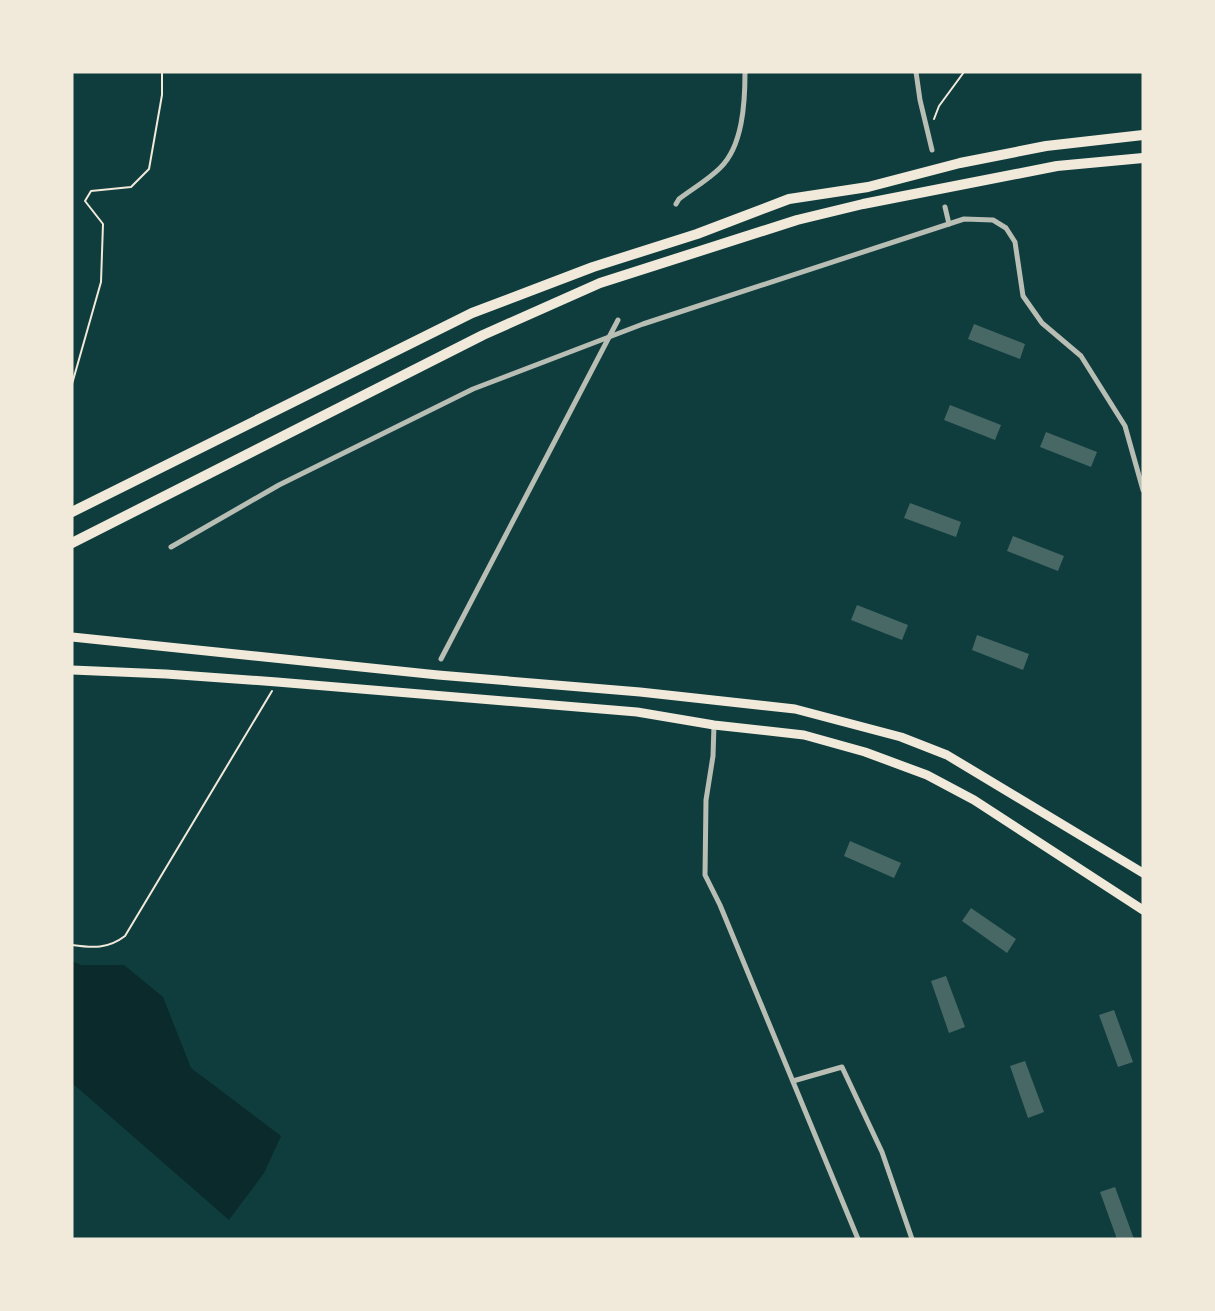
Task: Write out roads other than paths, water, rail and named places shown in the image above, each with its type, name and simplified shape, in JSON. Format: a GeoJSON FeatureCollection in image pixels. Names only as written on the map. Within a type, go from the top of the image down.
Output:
{"type":"FeatureCollection","features":[{"type":"Feature","properties":{"kind":"highway"},"geometry":{"type":"LineString","coordinates":[[72,512],[472,313],[593,267],[697,234],[789,199],[868,188],[960,164],[1046,146],[1143,135]]}},
{"type":"Feature","properties":{"kind":"highway"},"geometry":{"type":"LineString","coordinates":[[72,543],[483,335],[600,283],[796,220],[863,204],[1058,166],[1143,158]]}},
{"type":"Feature","properties":{"kind":"main road"},"geometry":{"type":"LineString","coordinates":[[72,637],[795,709],[901,737],[947,755],[1143,873]]}},
{"type":"Feature","properties":{"kind":"main road"},"geometry":{"type":"LineString","coordinates":[[72,670],[277,682],[637,712],[714,725],[804,735],[865,752],[927,775],[974,800],[1143,909]]}},
{"type":"Feature","properties":{"kind":"street"},"geometry":{"type":"LineString","coordinates":[[676,204],[679,199],[721,167],[738,139],[745,95],[745,72]]}},
{"type":"Feature","properties":{"kind":"street"},"geometry":{"type":"LineString","coordinates":[[916,72],[932,150]]}},
{"type":"Feature","properties":{"kind":"street"},"geometry":{"type":"LineString","coordinates":[[945,207],[949,224]]}},
{"type":"Feature","properties":{"kind":"street"},"geometry":{"type":"LineString","coordinates":[[171,547],[279,486],[463,394],[643,324],[964,219],[993,220],[1006,228],[1015,242],[1023,296],[1042,323],[1081,356],[1125,426],[1143,490]]}},
{"type":"Feature","properties":{"kind":"street"},"geometry":{"type":"LineString","coordinates":[[441,659],[618,320]]}},
{"type":"Feature","properties":{"kind":"street"},"geometry":{"type":"LineString","coordinates":[[714,725],[713,756],[706,800],[705,875],[720,905],[858,1239]]}},
{"type":"Feature","properties":{"kind":"street"},"geometry":{"type":"LineString","coordinates":[[793,1081],[842,1066],[882,1152],[912,1239]]}},
{"type":"Feature","properties":{"kind":"water"},"geometry":{"type":"Polygon","coordinates":[[[72,961],[81,965],[124,965],[163,997],[191,1068],[281,1136],[264,1173],[229,1220],[72,1083],[72,961]]]}}]}
